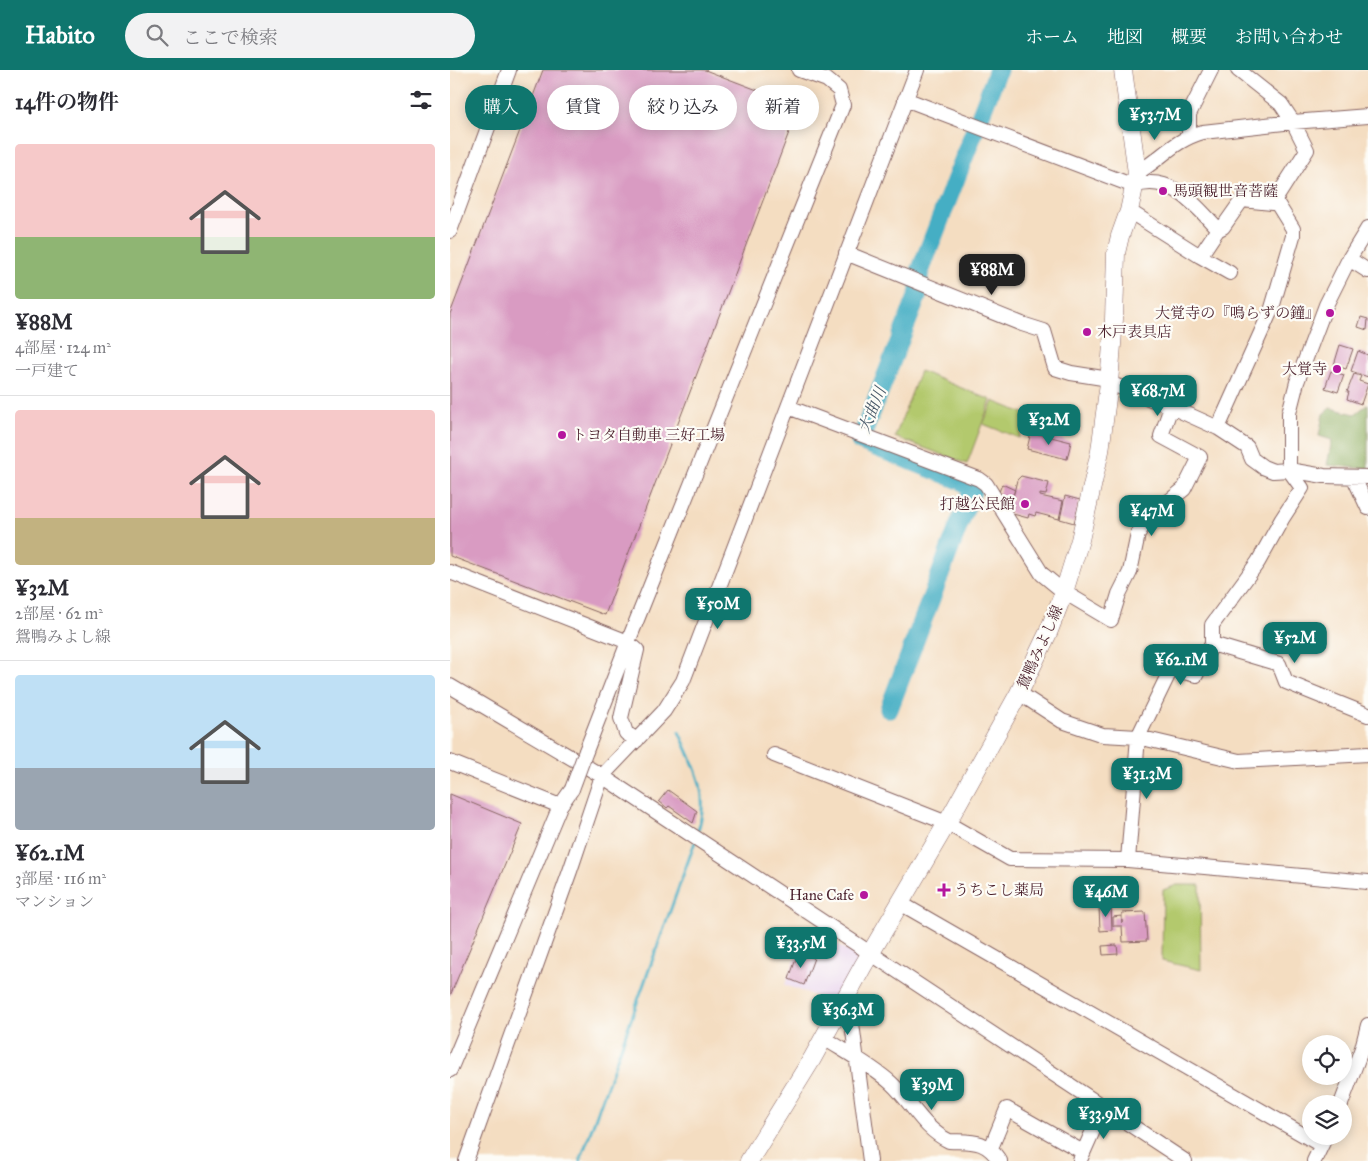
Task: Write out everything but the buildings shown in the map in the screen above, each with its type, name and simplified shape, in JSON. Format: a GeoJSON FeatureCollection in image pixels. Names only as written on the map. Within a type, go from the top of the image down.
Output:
{"type":"FeatureCollection","features":[{"type":"Feature","properties":{"kind":"main road","name":"鴛鴨みよし線"},"geometry":{"type":"LineString","coordinates":[[749,1161],[824,1038],[1019,693],[1048,633],[1064,592],[1080,540],[1100,451],[1109,381],[1114,319],[1116,253],[1129,211],[1135,180],[1123,70]]}},
{"type":"Feature","properties":{"kind":"street"},"geometry":{"type":"LineString","coordinates":[[450,231],[509,70]]}},
{"type":"Feature","properties":{"kind":"street"},"geometry":{"type":"LineString","coordinates":[[450,1070],[560,806],[572,789],[628,642],[843,105],[839,90],[827,80],[799,70]]}},
{"type":"Feature","properties":{"kind":"street"},"geometry":{"type":"LineString","coordinates":[[466,1161],[602,776],[664,711],[683,682],[917,70]]}},
{"type":"Feature","properties":{"kind":"street"},"geometry":{"type":"LineString","coordinates":[[1189,136],[1189,114],[1211,70]]}},
{"type":"Feature","properties":{"kind":"street"},"geometry":{"type":"LineString","coordinates":[[1200,256],[1218,229],[1223,227],[1242,200],[1272,203],[1307,150],[1293,122],[1281,104],[1238,70]]}},
{"type":"Feature","properties":{"kind":"street"},"geometry":{"type":"LineString","coordinates":[[905,99],[1135,180],[1174,188],[1188,198],[1218,229]]}},
{"type":"Feature","properties":{"kind":"street"},"geometry":{"type":"LineString","coordinates":[[1135,180],[1167,150],[1189,136],[1216,130],[1368,116]]}},
{"type":"Feature","properties":{"kind":"street"},"geometry":{"type":"LineString","coordinates":[[1218,428],[1272,308],[1293,236],[1293,229],[1275,200]]}},
{"type":"Feature","properties":{"kind":"street"},"geometry":{"type":"LineString","coordinates":[[1129,211],[1200,256],[1230,272]]}},
{"type":"Feature","properties":{"kind":"street"},"geometry":{"type":"LineString","coordinates":[[1128,860],[1138,737],[1171,669],[1196,675],[1212,644],[1212,625],[1258,562],[1302,488],[1289,470],[1289,413],[1297,382],[1326,305],[1368,228]]}},
{"type":"Feature","properties":{"kind":"street"},"geometry":{"type":"LineString","coordinates":[[846,253],[1022,324],[1044,331],[1055,368],[1071,374],[1109,381],[1218,428],[1247,447],[1252,459],[1263,467],[1273,471],[1289,470],[1324,476],[1361,478],[1368,508]]}},
{"type":"Feature","properties":{"kind":"street"},"geometry":{"type":"LineString","coordinates":[[1349,260],[1368,271]]}},
{"type":"Feature","properties":{"kind":"street"},"geometry":{"type":"LineString","coordinates":[[788,407],[986,484],[1042,574],[1064,592],[1111,620],[1119,594],[1130,572],[1138,534],[1146,520],[1184,489],[1200,457],[1161,436],[1171,407]]}},
{"type":"Feature","properties":{"kind":"street"},"geometry":{"type":"LineString","coordinates":[[450,572],[628,642],[637,650],[621,718],[626,733],[637,740]]}},
{"type":"Feature","properties":{"kind":"street"},"geometry":{"type":"LineString","coordinates":[[1212,644],[1279,664],[1286,682],[1368,715]]}},
{"type":"Feature","properties":{"kind":"street"},"geometry":{"type":"LineString","coordinates":[[450,686],[602,776],[1185,1161]]}},
{"type":"Feature","properties":{"kind":"street"},"geometry":{"type":"LineString","coordinates":[[1019,693],[1062,721],[1103,735],[1138,737],[1240,761],[1368,754]]}},
{"type":"Feature","properties":{"kind":"street"},"geometry":{"type":"LineString","coordinates":[[774,755],[947,823],[1010,859],[1128,860],[1368,882]]}},
{"type":"Feature","properties":{"kind":"street"},"geometry":{"type":"LineString","coordinates":[[450,762],[560,806]]}},
{"type":"Feature","properties":{"kind":"street"},"geometry":{"type":"LineString","coordinates":[[900,903],[1302,1129]]}},
{"type":"Feature","properties":{"kind":"street"},"geometry":{"type":"LineString","coordinates":[[844,1000],[850,1008],[870,1161]]}},
{"type":"Feature","properties":{"kind":"street"},"geometry":{"type":"LineString","coordinates":[[1344,1095],[1365,1050],[1368,1025]]}},
{"type":"Feature","properties":{"kind":"street"},"geometry":{"type":"LineString","coordinates":[[824,1038],[891,1083],[921,1120],[948,1141],[983,1144],[991,1148],[1000,1161]]}},
{"type":"Feature","properties":{"kind":"street"},"geometry":{"type":"LineString","coordinates":[[991,1148],[1007,1109],[1081,1157],[1103,1108]]}},
{"type":"Feature","properties":{"kind":"street"},"geometry":{"type":"LineString","coordinates":[[1314,1161],[1322,1145]]}},
{"type":"Feature","properties":{"kind":"shaded area"},"geometry":{"type":"Polygon","coordinates":[[[808,925],[857,957],[858,968],[838,1004],[785,985],[808,925]]]}},
{"type":"Feature","properties":{"kind":"green space"},"geometry":{"type":"Polygon","coordinates":[[[920,371],[991,400],[967,464],[895,437],[920,371]]]}},
{"type":"Feature","properties":{"kind":"green space"},"geometry":{"type":"Polygon","coordinates":[[[993,401],[1028,415],[1019,438],[983,424],[993,401]]]}},
{"type":"Feature","properties":{"kind":"green space"},"geometry":{"type":"Polygon","coordinates":[[[1368,404],[1368,469],[1327,465],[1332,440],[1319,436],[1323,414],[1330,408],[1355,414],[1368,404]]]}},
{"type":"Feature","properties":{"kind":"green space"},"geometry":{"type":"Polygon","coordinates":[[[1177,885],[1200,885],[1201,970],[1162,961],[1163,890],[1177,885]]]}},
{"type":"Feature","properties":{"kind":"waterway","name":"大曲川"},"geometry":{"type":"LineString","coordinates":[[889,709],[973,488],[962,481],[860,441],[919,292],[919,274],[998,70]]}},
{"type":"Feature","properties":{"kind":"waterway"},"geometry":{"type":"LineString","coordinates":[[679,732],[691,757],[702,794],[701,819],[697,833]]}},
{"type":"Feature","properties":{"kind":"waterway"},"geometry":{"type":"LineString","coordinates":[[580,1161],[695,842]]}},
{"type":"Feature","properties":{"kind":"place","name":"馬頭観世音菩薩"},"geometry":{"type":"Point","coordinates":[1163,191]}},
{"type":"Feature","properties":{"kind":"place","name":"大覚寺の『鳴らずの鐘』"},"geometry":{"type":"Point","coordinates":[1330,313]}},
{"type":"Feature","properties":{"kind":"place","name":"木戸表具店"},"geometry":{"type":"Point","coordinates":[1087,332]}},
{"type":"Feature","properties":{"kind":"place","name":"大覚寺"},"geometry":{"type":"Point","coordinates":[1337,369]}},
{"type":"Feature","properties":{"kind":"place","name":"トヨタ自動車 三好工場"},"geometry":{"type":"Point","coordinates":[562,435]}},
{"type":"Feature","properties":{"kind":"place","name":"打越公民館"},"geometry":{"type":"Point","coordinates":[1025,504]}},
{"type":"Feature","properties":{"kind":"place","name":"うちこし薬局"},"geometry":{"type":"Point","coordinates":[944,890]}},
{"type":"Feature","properties":{"kind":"place","name":"Hane Cafe"},"geometry":{"type":"Point","coordinates":[864,895]}}]}
